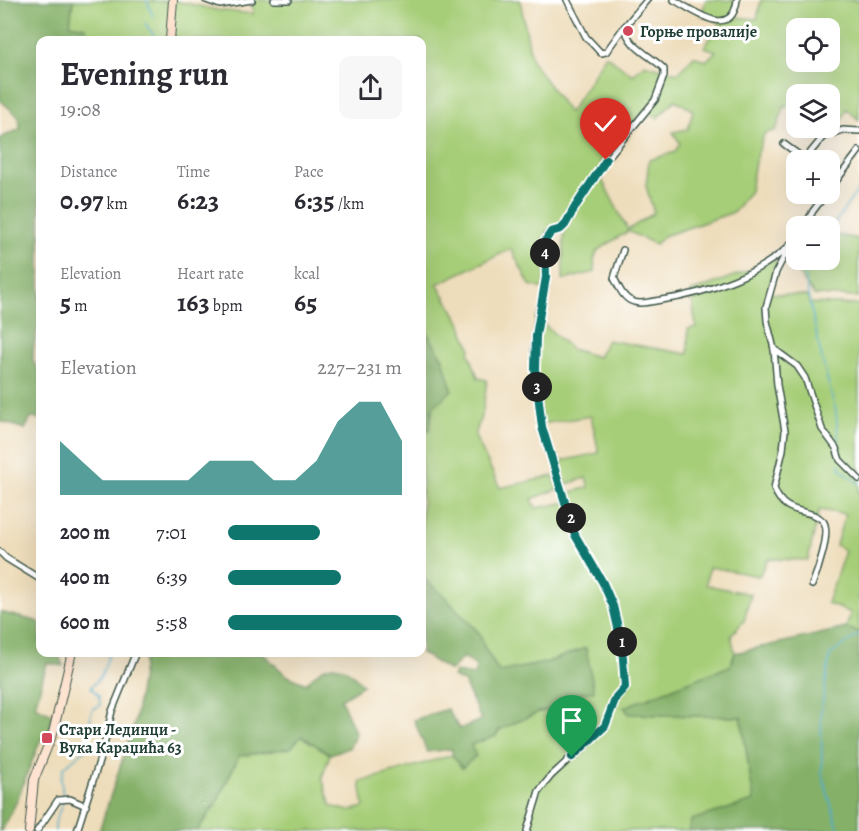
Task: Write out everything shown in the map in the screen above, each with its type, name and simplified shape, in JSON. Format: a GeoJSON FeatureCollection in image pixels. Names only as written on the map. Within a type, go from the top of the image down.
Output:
{"type":"FeatureCollection","features":[{"type":"Feature","properties":{"kind":"street"},"geometry":{"type":"LineString","coordinates":[[170,36],[173,0]]}},
{"type":"Feature","properties":{"kind":"street"},"geometry":{"type":"LineString","coordinates":[[206,0],[220,5],[252,0]]}},
{"type":"Feature","properties":{"kind":"street"},"geometry":{"type":"LineString","coordinates":[[274,0],[289,0]]}},
{"type":"Feature","properties":{"kind":"street"},"geometry":{"type":"LineString","coordinates":[[567,0],[586,37],[601,53],[606,52],[647,0]]}},
{"type":"Feature","properties":{"kind":"street"},"geometry":{"type":"LineString","coordinates":[[674,0],[698,15],[715,21],[726,19],[734,13],[737,0]]}},
{"type":"Feature","properties":{"kind":"street"},"geometry":{"type":"LineString","coordinates":[[527,831],[539,791],[551,776],[605,726],[616,697],[625,687],[622,645],[613,606],[603,583],[575,535],[542,427],[535,369],[536,336],[546,285],[544,249],[547,235],[565,225],[606,160],[655,100],[664,76],[664,69],[628,38],[625,26]]}},
{"type":"Feature","properties":{"kind":"street"},"geometry":{"type":"LineString","coordinates":[[784,144],[805,159],[823,137],[843,130],[859,131]]}},
{"type":"Feature","properties":{"kind":"street"},"geometry":{"type":"LineString","coordinates":[[840,176],[859,151]]}},
{"type":"Feature","properties":{"kind":"street"},"geometry":{"type":"LineString","coordinates":[[623,250],[614,278],[622,293],[633,302],[646,303],[680,298],[712,287],[775,259],[786,251]]}},
{"type":"Feature","properties":{"kind":"street"},"geometry":{"type":"LineString","coordinates":[[786,253],[776,272],[766,307],[785,431],[774,488],[782,501],[791,508],[820,518],[826,528],[822,555],[812,585]]}},
{"type":"Feature","properties":{"kind":"street"},"geometry":{"type":"LineString","coordinates":[[774,348],[797,366],[805,378],[822,429],[836,448],[840,460],[859,479]]}},
{"type":"Feature","properties":{"kind":"street"},"geometry":{"type":"LineString","coordinates":[[0,552],[36,577]]}},
{"type":"Feature","properties":{"kind":"street"},"geometry":{"type":"LineString","coordinates":[[29,831],[34,780],[53,733],[71,657]]}},
{"type":"Feature","properties":{"kind":"street"},"geometry":{"type":"LineString","coordinates":[[77,831],[112,711],[134,657]]}},
{"type":"Feature","properties":{"kind":"street"},"geometry":{"type":"LineString","coordinates":[[38,831],[54,804],[63,799],[86,806]]}},
{"type":"Feature","properties":{"kind":"green space"},"geometry":{"type":"Polygon","coordinates":[[[0,0],[73,0],[70,24],[85,27],[87,36],[36,36],[36,336],[33,360],[36,366],[36,419],[31,418],[25,429],[0,421],[0,138],[20,129],[19,117],[0,100],[0,0]]]}},
{"type":"Feature","properties":{"kind":"green space"},"geometry":{"type":"Polygon","coordinates":[[[73,0],[176,1],[217,10],[253,14],[252,0],[520,0],[532,61],[569,113],[606,55],[633,75],[644,64],[678,73],[694,56],[706,61],[716,51],[704,47],[721,22],[701,16],[706,0],[735,0],[735,17],[757,19],[761,0],[859,0],[859,120],[847,109],[840,120],[840,84],[786,84],[786,105],[776,130],[764,134],[755,162],[750,191],[734,212],[664,236],[655,244],[628,231],[597,251],[594,260],[595,272],[563,280],[564,226],[548,231],[543,239],[544,289],[530,285],[511,249],[437,284],[459,320],[471,349],[469,352],[478,378],[487,380],[483,410],[475,436],[500,488],[553,476],[558,489],[532,499],[536,508],[568,502],[565,494],[589,487],[586,478],[566,484],[556,462],[599,453],[591,416],[542,424],[531,351],[536,317],[571,349],[598,357],[607,340],[688,354],[688,329],[696,327],[691,292],[750,270],[772,256],[777,262],[767,293],[808,296],[809,303],[859,305],[859,632],[846,628],[851,613],[827,603],[845,551],[836,545],[845,514],[819,510],[808,560],[768,559],[759,576],[709,567],[706,585],[751,594],[744,621],[731,635],[735,653],[730,666],[624,707],[629,714],[741,717],[754,801],[692,820],[689,831],[197,831],[216,804],[239,756],[269,752],[301,736],[330,754],[322,778],[331,806],[349,811],[364,807],[360,782],[452,755],[462,768],[470,745],[496,736],[499,730],[539,712],[556,709],[580,692],[593,691],[586,648],[545,663],[499,672],[484,647],[480,634],[426,581],[426,431],[429,430],[443,359],[426,331],[426,36],[87,36],[85,27],[70,25],[73,0]],[[675,100],[657,118],[645,110],[614,143],[588,123],[582,128],[605,152],[598,172],[628,230],[654,213],[646,186],[649,160],[675,152],[680,143],[673,132],[688,129],[693,110],[675,100]]]}},
{"type":"Feature","properties":{"kind":"green space"},"geometry":{"type":"Polygon","coordinates":[[[840,236],[859,239],[858,297],[814,295],[798,273],[800,270],[840,270],[840,236]]]}},
{"type":"Feature","properties":{"kind":"green space"},"geometry":{"type":"Polygon","coordinates":[[[426,331],[443,359],[452,390],[432,408],[429,430],[426,431],[426,331]]]}},
{"type":"Feature","properties":{"kind":"green space"},"geometry":{"type":"Polygon","coordinates":[[[426,580],[480,634],[484,647],[499,672],[545,663],[586,648],[594,691],[580,693],[556,709],[539,712],[499,730],[496,736],[471,745],[476,756],[462,768],[452,755],[452,749],[427,752],[414,720],[447,709],[460,729],[481,720],[464,682],[453,677],[455,672],[474,675],[476,666],[463,657],[450,671],[426,656],[426,580]]]}},
{"type":"Feature","properties":{"kind":"green space"},"geometry":{"type":"Polygon","coordinates":[[[0,612],[36,621],[36,657],[60,657],[63,666],[47,663],[35,706],[52,714],[49,731],[40,741],[16,803],[0,831],[0,612]]]}},
{"type":"Feature","properties":{"kind":"green space"},"geometry":{"type":"Polygon","coordinates":[[[846,628],[859,632],[859,831],[689,831],[691,820],[754,801],[741,717],[629,714],[624,707],[730,666],[735,653],[846,628]]]}},
{"type":"Feature","properties":{"kind":"green space"},"geometry":{"type":"Polygon","coordinates":[[[144,657],[266,657],[286,675],[306,684],[321,670],[335,666],[349,671],[363,685],[341,699],[356,734],[349,748],[330,754],[301,736],[291,748],[239,756],[216,804],[197,831],[99,831],[135,721],[144,657]]]}},
{"type":"Feature","properties":{"kind":"waterway"},"geometry":{"type":"LineString","coordinates":[[147,0],[153,17]]}},
{"type":"Feature","properties":{"kind":"waterway"},"geometry":{"type":"LineString","coordinates":[[145,23],[154,36]]}},
{"type":"Feature","properties":{"kind":"waterway"},"geometry":{"type":"LineString","coordinates":[[840,216],[859,188]]}},
{"type":"Feature","properties":{"kind":"waterway"},"geometry":{"type":"LineString","coordinates":[[807,270],[807,290],[836,412],[839,450]]}},
{"type":"Feature","properties":{"kind":"waterway"},"geometry":{"type":"LineString","coordinates":[[840,464],[840,468],[859,484]]}},
{"type":"Feature","properties":{"kind":"waterway"},"geometry":{"type":"LineString","coordinates":[[839,831],[822,775],[821,712],[830,655],[859,634]]}},
{"type":"Feature","properties":{"kind":"waterway"},"geometry":{"type":"LineString","coordinates":[[63,796],[61,780],[64,767],[85,750],[92,710],[100,705],[99,696],[91,687],[101,676],[108,657]]}},
{"type":"Feature","properties":{"kind":"waterway"},"geometry":{"type":"LineString","coordinates":[[55,831],[56,819],[63,801]]}},
{"type":"Feature","properties":{"kind":"place","name":"Горње провалије"},"geometry":{"type":"Point","coordinates":[628,31]}},
{"type":"Feature","properties":{"kind":"place","name":"Стари Лединци - Вука Караџића 63"},"geometry":{"type":"Point","coordinates":[47,738]}},
{"type":"Feature","properties":{"kind":"route"},"geometry":{"type":"LineString","coordinates":[[572,757],[605,726],[616,697],[625,687],[625,665],[620,631],[613,606],[603,583],[575,535],[568,507],[555,473],[542,427],[534,351],[539,309],[546,285],[544,249],[547,235],[565,225],[606,160]]}}]}
